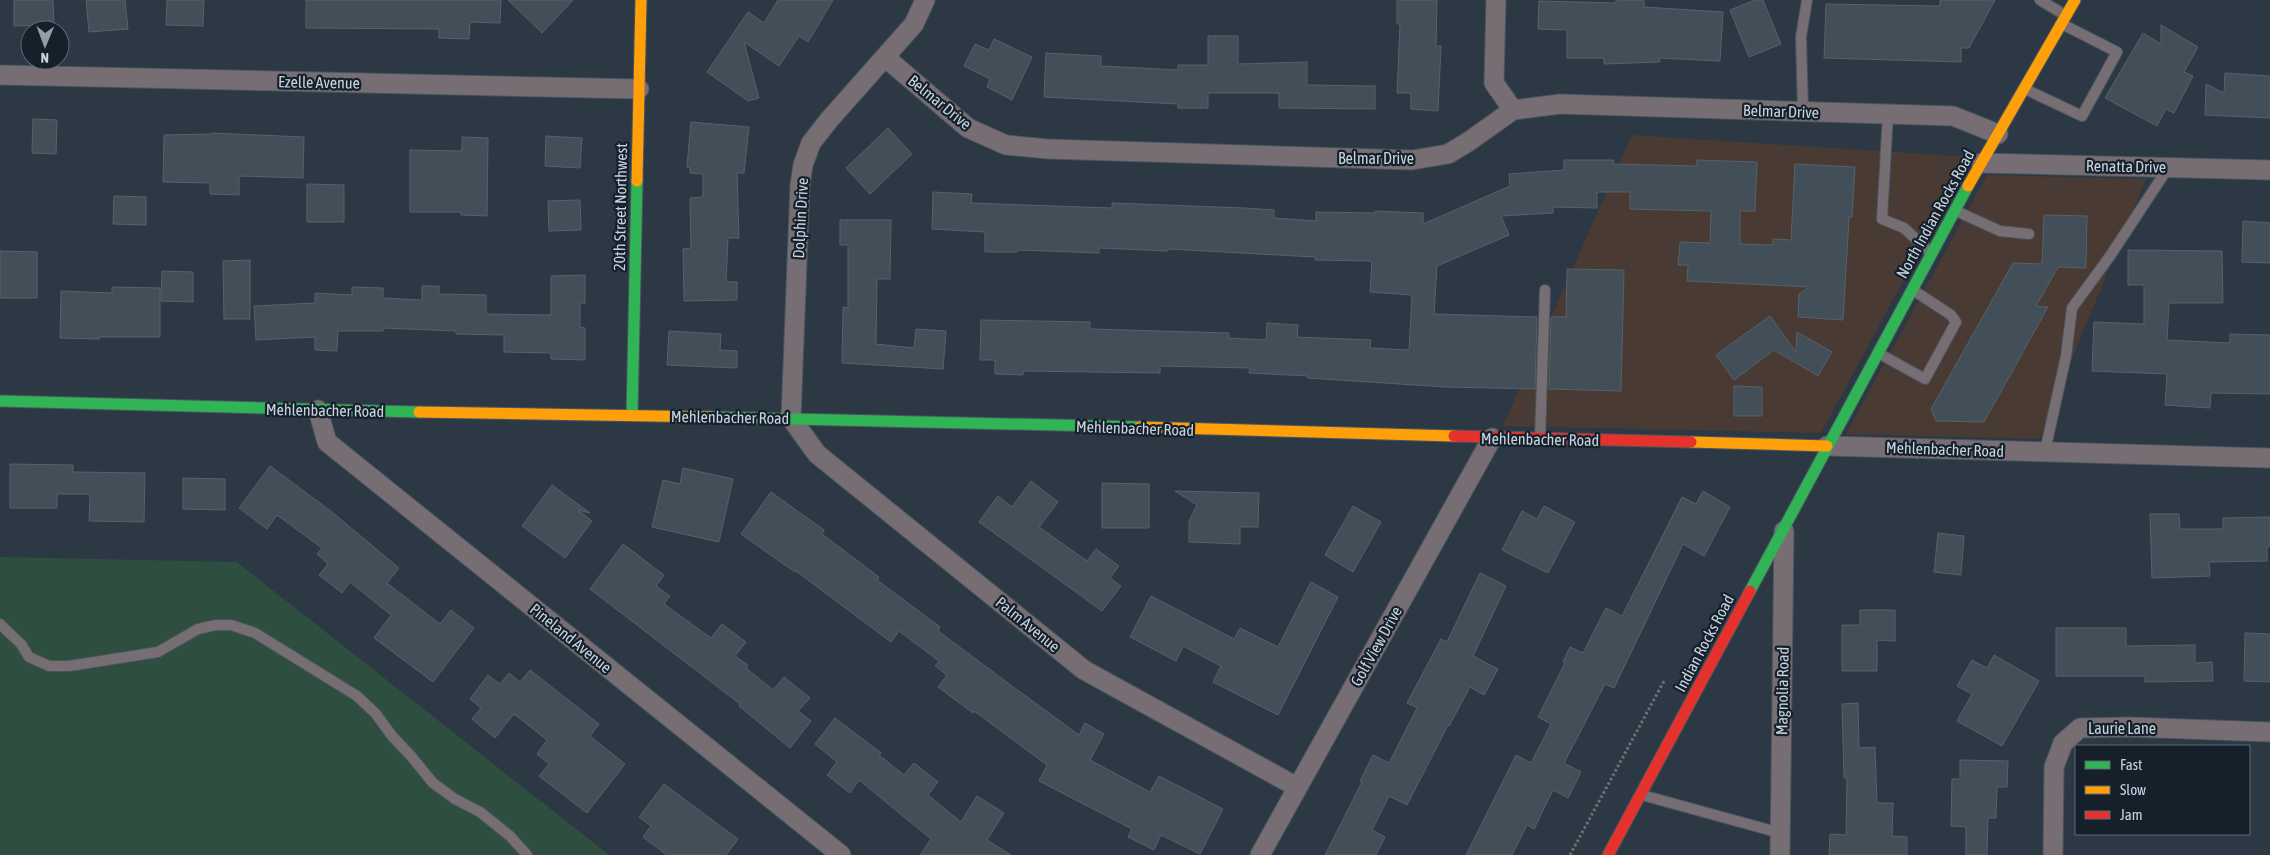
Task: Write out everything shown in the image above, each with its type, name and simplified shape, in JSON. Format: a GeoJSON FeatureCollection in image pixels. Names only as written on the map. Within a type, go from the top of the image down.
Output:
{"type":"FeatureCollection","features":[{"type":"Feature","properties":{"kind":"street","name":"20th Street Northwest"},"geometry":{"type":"LineString","coordinates":[[632,415],[641,0]]}},
{"type":"Feature","properties":{"kind":"street","name":"Dolphin Drive"},"geometry":{"type":"LineString","coordinates":[[791,418],[800,185],[803,165],[811,144],[829,120],[886,58],[914,24],[925,0]]}},
{"type":"Feature","properties":{"kind":"street"},"geometry":{"type":"LineString","coordinates":[[1496,0],[1494,83],[1513,110]]}},
{"type":"Feature","properties":{"kind":"street","name":"North Indian Rocks Road"},"geometry":{"type":"LineString","coordinates":[[1827,446],[1981,163],[2075,0]]}},
{"type":"Feature","properties":{"kind":"street","name":"Belmar Drive"},"geometry":{"type":"LineString","coordinates":[[886,58],[968,128],[1006,145],[1048,149],[1412,160],[1448,154],[1513,110],[1560,104],[1954,116],[1998,134]]}},
{"type":"Feature","properties":{"kind":"street","name":"Ezelle Avenue"},"geometry":{"type":"LineString","coordinates":[[0,75],[639,89]]}},
{"type":"Feature","properties":{"kind":"street","name":"Renatta Drive"},"geometry":{"type":"LineString","coordinates":[[1981,163],[2270,170]]}},
{"type":"Feature","properties":{"kind":"street","name":"Mehlenbacher Road"},"geometry":{"type":"LineString","coordinates":[[0,401],[318,410],[791,418],[2270,458]]}},
{"type":"Feature","properties":{"kind":"street","name":"Pineland Avenue"},"geometry":{"type":"LineString","coordinates":[[318,410],[327,442],[841,855]]}},
{"type":"Feature","properties":{"kind":"street","name":"Palm Avenue"},"geometry":{"type":"LineString","coordinates":[[791,418],[816,454],[1084,670],[1297,787]]}},
{"type":"Feature","properties":{"kind":"street","name":"Golf View Drive"},"geometry":{"type":"LineString","coordinates":[[1260,855],[1492,438]]}},
{"type":"Feature","properties":{"kind":"street","name":"Indian Rocks Road"},"geometry":{"type":"LineString","coordinates":[[1608,855],[1827,446]]}},
{"type":"Feature","properties":{"kind":"street","name":"Magnolia Road"},"geometry":{"type":"LineString","coordinates":[[1780,855],[1784,528]]}},
{"type":"Feature","properties":{"kind":"street","name":"Laurie Lane"},"geometry":{"type":"LineString","coordinates":[[2053,855],[2054,767],[2063,743],[2080,728],[2139,727],[2270,732]]}},
{"type":"Feature","properties":{"kind":"lane"},"geometry":{"type":"LineString","coordinates":[[1803,112],[1801,38],[1807,0]]}},
{"type":"Feature","properties":{"kind":"lane"},"geometry":{"type":"LineString","coordinates":[[2024,89],[2082,116],[2117,52],[2064,20],[2040,0]]}},
{"type":"Feature","properties":{"kind":"lane"},"geometry":{"type":"LineString","coordinates":[[1888,114],[1882,219],[1904,228],[1932,254]]}},
{"type":"Feature","properties":{"kind":"lane"},"geometry":{"type":"LineString","coordinates":[[2045,451],[2066,356],[2072,308],[2110,256],[2168,168]]}},
{"type":"Feature","properties":{"kind":"lane"},"geometry":{"type":"LineString","coordinates":[[1955,211],[2000,231],[2029,234]]}},
{"type":"Feature","properties":{"kind":"lane"},"geometry":{"type":"LineString","coordinates":[[1540,439],[1545,290]]}},
{"type":"Feature","properties":{"kind":"lane"},"geometry":{"type":"LineString","coordinates":[[1878,353],[1925,379],[1956,322],[1951,315],[1912,290]]}},
{"type":"Feature","properties":{"kind":"lane"},"geometry":{"type":"LineString","coordinates":[[0,624],[21,644],[29,657],[49,666],[69,666],[158,652],[198,629],[216,625],[231,625],[255,633],[356,696],[376,714],[392,736],[412,756],[433,783],[455,799],[480,812],[510,836],[527,855]]}},
{"type":"Feature","properties":{"kind":"lane"},"geometry":{"type":"LineString","coordinates":[[1641,795],[1780,833]]}},
{"type":"Feature","properties":{"kind":"path"},"geometry":{"type":"LineString","coordinates":[[1570,855],[1664,681]]}},
{"type":"Feature","properties":{"kind":"shaded area"},"geometry":{"type":"Polygon","coordinates":[[[1632,135],[1970,157],[1821,433],[1503,426],[1632,135]]]}},
{"type":"Feature","properties":{"kind":"shaded area"},"geometry":{"type":"Polygon","coordinates":[[[1987,175],[2146,179],[2039,439],[1846,434],[1987,175]]]}},
{"type":"Feature","properties":{"kind":"green space"},"geometry":{"type":"Polygon","coordinates":[[[0,557],[237,562],[609,855],[0,855],[0,557]]]}},
{"type":"Feature","properties":{"kind":"building"},"geometry":{"type":"Polygon","coordinates":[[[14,0],[53,0],[54,20],[20,20],[20,26],[14,26],[14,0]]]}},
{"type":"Feature","properties":{"kind":"building"},"geometry":{"type":"Polygon","coordinates":[[[86,0],[125,0],[128,29],[89,32],[86,0]]]}},
{"type":"Feature","properties":{"kind":"building"},"geometry":{"type":"Polygon","coordinates":[[[167,0],[204,0],[203,26],[166,25],[167,0]]]}},
{"type":"Feature","properties":{"kind":"building"},"geometry":{"type":"Polygon","coordinates":[[[306,0],[501,0],[500,23],[470,22],[469,39],[439,38],[439,29],[306,28],[306,0]]]}},
{"type":"Feature","properties":{"kind":"building"},"geometry":{"type":"Polygon","coordinates":[[[508,0],[573,0],[542,33],[508,0]]]}},
{"type":"Feature","properties":{"kind":"building"},"geometry":{"type":"Polygon","coordinates":[[[778,0],[833,0],[808,42],[799,36],[779,66],[744,42],[759,98],[748,101],[707,72],[748,12],[764,23],[778,0]]]}},
{"type":"Feature","properties":{"kind":"building"},"geometry":{"type":"Polygon","coordinates":[[[1397,0],[1437,0],[1436,46],[1441,46],[1438,111],[1411,109],[1411,93],[1397,93],[1400,24],[1397,24],[1397,0]]]}},
{"type":"Feature","properties":{"kind":"building"},"geometry":{"type":"Polygon","coordinates":[[[1616,0],[1644,0],[1644,7],[1723,12],[1720,61],[1659,58],[1660,62],[1604,64],[1604,58],[1567,58],[1567,30],[1538,29],[1539,1],[1616,3],[1616,0]]]}},
{"type":"Feature","properties":{"kind":"building"},"geometry":{"type":"Polygon","coordinates":[[[1755,0],[1763,0],[1781,44],[1749,57],[1730,10],[1755,0]]]}},
{"type":"Feature","properties":{"kind":"building"},"geometry":{"type":"Polygon","coordinates":[[[1940,0],[1995,0],[1969,48],[1961,48],[1961,62],[1824,58],[1826,4],[1940,6],[1940,0]]]}},
{"type":"Feature","properties":{"kind":"building"},"geometry":{"type":"Polygon","coordinates":[[[2161,25],[2198,47],[2184,72],[2193,76],[2174,113],[2166,109],[2157,126],[2105,98],[2143,33],[2161,44],[2161,25]]]}},
{"type":"Feature","properties":{"kind":"building"},"geometry":{"type":"Polygon","coordinates":[[[1208,36],[1238,36],[1238,64],[1307,62],[1307,85],[1375,86],[1375,109],[1279,108],[1279,93],[1208,93],[1208,108],[1178,108],[1178,104],[1044,97],[1046,53],[1101,56],[1101,66],[1178,70],[1178,65],[1208,65],[1208,36]]]}},
{"type":"Feature","properties":{"kind":"building"},"geometry":{"type":"Polygon","coordinates":[[[994,39],[1032,57],[1012,100],[987,87],[990,79],[964,66],[975,44],[989,50],[994,39]]]}},
{"type":"Feature","properties":{"kind":"building"},"geometry":{"type":"Polygon","coordinates":[[[2225,73],[2270,76],[2270,118],[2205,115],[2206,84],[2224,93],[2225,73]]]}},
{"type":"Feature","properties":{"kind":"building"},"geometry":{"type":"Polygon","coordinates":[[[33,119],[57,120],[56,154],[32,153],[33,119]]]}},
{"type":"Feature","properties":{"kind":"building"},"geometry":{"type":"Polygon","coordinates":[[[691,122],[749,127],[744,173],[737,173],[739,238],[728,238],[726,282],[737,282],[737,300],[684,301],[683,249],[691,248],[690,198],[703,197],[703,174],[690,173],[690,168],[687,167],[691,122]]]}},
{"type":"Feature","properties":{"kind":"building"},"geometry":{"type":"Polygon","coordinates":[[[888,128],[912,154],[870,194],[846,168],[888,128]]]}},
{"type":"Feature","properties":{"kind":"building"},"geometry":{"type":"Polygon","coordinates":[[[212,133],[304,137],[303,178],[239,176],[239,195],[210,194],[210,183],[163,182],[164,135],[212,133]]]}},
{"type":"Feature","properties":{"kind":"building"},"geometry":{"type":"Polygon","coordinates":[[[546,136],[582,138],[580,168],[545,166],[546,136]]]}},
{"type":"Feature","properties":{"kind":"building"},"geometry":{"type":"Polygon","coordinates":[[[462,137],[488,138],[487,216],[461,215],[461,212],[410,212],[410,150],[462,151],[462,137]]]}},
{"type":"Feature","properties":{"kind":"building"},"geometry":{"type":"Polygon","coordinates":[[[1564,160],[1614,160],[1613,164],[1697,166],[1697,160],[1757,162],[1755,211],[1740,211],[1740,244],[1773,245],[1773,239],[1791,240],[1795,164],[1855,167],[1852,217],[1849,217],[1843,320],[1798,317],[1799,294],[1809,287],[1687,281],[1688,265],[1678,265],[1680,242],[1710,243],[1711,211],[1630,209],[1630,192],[1597,192],[1597,208],[1553,207],[1553,213],[1501,216],[1509,235],[1437,266],[1434,314],[1537,317],[1535,389],[1446,387],[1308,378],[1308,376],[1249,373],[1250,368],[1160,366],[1160,373],[1023,371],[1023,375],[995,374],[995,360],[980,360],[981,320],[1090,322],[1090,329],[1229,333],[1229,338],[1266,340],[1267,323],[1298,325],[1297,337],[1371,340],[1370,348],[1409,350],[1412,295],[1370,292],[1372,261],[1315,260],[1315,257],[1168,249],[1168,251],[1099,248],[1099,253],[1017,250],[1017,252],[985,252],[985,232],[932,229],[933,192],[972,194],[971,203],[1112,208],[1112,203],[1245,208],[1274,210],[1274,218],[1316,221],[1316,212],[1375,213],[1375,211],[1423,213],[1423,224],[1510,186],[1509,174],[1564,170],[1564,160]]]}},
{"type":"Feature","properties":{"kind":"building"},"geometry":{"type":"Polygon","coordinates":[[[307,184],[344,185],[344,222],[307,222],[307,184]]]}},
{"type":"Feature","properties":{"kind":"building"},"geometry":{"type":"Polygon","coordinates":[[[114,196],[146,197],[146,225],[113,224],[114,196]]]}},
{"type":"Feature","properties":{"kind":"building"},"geometry":{"type":"Polygon","coordinates":[[[580,200],[581,230],[549,231],[548,201],[580,200]]]}},
{"type":"Feature","properties":{"kind":"building"},"geometry":{"type":"Polygon","coordinates":[[[2044,215],[2087,216],[2086,268],[2058,267],[2036,306],[2048,307],[1984,422],[1936,421],[1931,409],[2013,263],[2042,264],[2044,215]]]}},
{"type":"Feature","properties":{"kind":"building"},"geometry":{"type":"Polygon","coordinates":[[[840,220],[891,220],[890,279],[877,279],[876,344],[914,348],[916,329],[946,331],[943,369],[842,363],[843,307],[848,308],[848,245],[840,245],[840,220]]]}},
{"type":"Feature","properties":{"kind":"building"},"geometry":{"type":"Polygon","coordinates":[[[2243,221],[2270,223],[2270,263],[2242,262],[2243,221]]]}},
{"type":"Feature","properties":{"kind":"building"},"geometry":{"type":"Polygon","coordinates":[[[2128,250],[2222,251],[2223,303],[2169,303],[2167,340],[2230,343],[2230,334],[2270,335],[2270,394],[2211,393],[2210,408],[2165,405],[2167,374],[2092,371],[2094,322],[2144,324],[2144,285],[2128,285],[2128,250]]]}},
{"type":"Feature","properties":{"kind":"building"},"geometry":{"type":"Polygon","coordinates":[[[0,251],[37,252],[37,298],[0,298],[0,251]]]}},
{"type":"Feature","properties":{"kind":"building"},"geometry":{"type":"Polygon","coordinates":[[[250,260],[250,319],[224,319],[223,261],[250,260]]]}},
{"type":"Feature","properties":{"kind":"building"},"geometry":{"type":"Polygon","coordinates":[[[1567,269],[1624,270],[1621,391],[1549,389],[1551,317],[1566,317],[1567,269]]]}},
{"type":"Feature","properties":{"kind":"building"},"geometry":{"type":"Polygon","coordinates":[[[162,271],[193,272],[193,302],[161,301],[162,271]]]}},
{"type":"Feature","properties":{"kind":"building"},"geometry":{"type":"Polygon","coordinates":[[[585,275],[585,303],[580,303],[580,327],[585,328],[585,360],[551,359],[551,353],[504,352],[504,335],[456,334],[456,331],[383,328],[383,331],[338,331],[337,351],[315,350],[315,337],[256,340],[254,306],[315,303],[315,293],[352,295],[352,287],[383,288],[383,298],[422,300],[422,286],[439,286],[439,294],[486,295],[486,314],[551,315],[551,276],[585,275]]]}},
{"type":"Feature","properties":{"kind":"building"},"geometry":{"type":"Polygon","coordinates":[[[112,287],[160,288],[160,337],[60,338],[61,291],[112,293],[112,287]]]}},
{"type":"Feature","properties":{"kind":"building"},"geometry":{"type":"Polygon","coordinates":[[[1770,316],[1796,352],[1797,332],[1832,352],[1818,376],[1774,350],[1734,380],[1716,355],[1770,316]]]}},
{"type":"Feature","properties":{"kind":"building"},"geometry":{"type":"Polygon","coordinates":[[[669,331],[721,334],[720,350],[737,351],[737,368],[667,365],[669,331]]]}},
{"type":"Feature","properties":{"kind":"building"},"geometry":{"type":"Polygon","coordinates":[[[1734,386],[1762,387],[1762,416],[1734,416],[1734,386]]]}},
{"type":"Feature","properties":{"kind":"building"},"geometry":{"type":"Polygon","coordinates":[[[10,464],[73,465],[73,472],[145,473],[144,522],[89,521],[90,494],[57,494],[57,508],[10,508],[10,464]]]}},
{"type":"Feature","properties":{"kind":"building"},"geometry":{"type":"Polygon","coordinates":[[[270,466],[332,512],[399,568],[387,583],[440,624],[451,610],[474,628],[433,682],[374,638],[391,615],[350,582],[342,593],[319,575],[328,564],[317,554],[322,548],[277,515],[267,529],[239,508],[270,466]]]}},
{"type":"Feature","properties":{"kind":"building"},"geometry":{"type":"Polygon","coordinates":[[[683,468],[733,479],[719,542],[652,527],[663,480],[680,484],[683,468]]]}},
{"type":"Feature","properties":{"kind":"building"},"geometry":{"type":"Polygon","coordinates":[[[183,478],[225,479],[225,510],[183,509],[183,478]]]}},
{"type":"Feature","properties":{"kind":"building"},"geometry":{"type":"Polygon","coordinates":[[[1031,481],[1058,502],[1039,527],[1087,561],[1096,549],[1119,566],[1110,578],[1121,586],[1102,611],[979,522],[998,496],[1012,507],[1031,481]]]}},
{"type":"Feature","properties":{"kind":"building"},"geometry":{"type":"Polygon","coordinates":[[[1102,483],[1149,484],[1149,528],[1102,528],[1102,483]]]}},
{"type":"Feature","properties":{"kind":"building"},"geometry":{"type":"Polygon","coordinates":[[[552,485],[590,513],[578,510],[592,521],[565,558],[522,526],[552,485]]]}},
{"type":"Feature","properties":{"kind":"building"},"geometry":{"type":"Polygon","coordinates":[[[1175,491],[1259,493],[1258,527],[1240,527],[1240,544],[1189,542],[1189,521],[1197,505],[1175,491]]]}},
{"type":"Feature","properties":{"kind":"building"},"geometry":{"type":"Polygon","coordinates":[[[1703,491],[1730,507],[1704,556],[1683,544],[1614,688],[1605,684],[1564,763],[1581,772],[1568,798],[1553,790],[1534,829],[1527,825],[1512,855],[1466,855],[1516,755],[1531,763],[1551,724],[1538,717],[1565,663],[1563,662],[1570,647],[1583,653],[1606,608],[1622,616],[1682,497],[1696,504],[1703,491]]]}},
{"type":"Feature","properties":{"kind":"building"},"geometry":{"type":"Polygon","coordinates":[[[771,492],[824,530],[822,534],[879,577],[877,580],[940,627],[938,631],[1079,735],[1085,723],[1104,734],[1090,760],[1150,792],[1159,776],[1223,809],[1200,854],[1161,835],[1154,850],[1128,837],[1132,829],[1039,781],[1047,765],[938,687],[947,675],[935,666],[939,661],[899,631],[891,642],[796,571],[741,534],[771,492]]]}},
{"type":"Feature","properties":{"kind":"building"},"geometry":{"type":"Polygon","coordinates":[[[1353,506],[1381,522],[1353,572],[1325,555],[1353,506]]]}},
{"type":"Feature","properties":{"kind":"building"},"geometry":{"type":"Polygon","coordinates":[[[1544,506],[1575,522],[1548,573],[1502,550],[1522,511],[1537,519],[1544,506]]]}},
{"type":"Feature","properties":{"kind":"building"},"geometry":{"type":"Polygon","coordinates":[[[2150,514],[2179,514],[2180,529],[2223,529],[2223,518],[2270,517],[2270,546],[2267,547],[2267,561],[2209,562],[2210,576],[2152,578],[2150,514]]]}},
{"type":"Feature","properties":{"kind":"building"},"geometry":{"type":"Polygon","coordinates":[[[1938,533],[1964,536],[1961,575],[1934,572],[1938,533]]]}},
{"type":"Feature","properties":{"kind":"building"},"geometry":{"type":"Polygon","coordinates":[[[623,544],[664,575],[656,586],[670,596],[664,604],[711,638],[722,624],[746,642],[735,656],[748,665],[746,668],[773,690],[784,677],[810,698],[798,711],[811,721],[790,748],[739,706],[740,704],[590,589],[623,544]]]}},
{"type":"Feature","properties":{"kind":"building"},"geometry":{"type":"Polygon","coordinates":[[[1480,573],[1506,586],[1473,656],[1498,669],[1484,695],[1470,687],[1448,725],[1407,805],[1389,796],[1372,830],[1385,837],[1376,855],[1325,855],[1362,782],[1360,781],[1373,755],[1389,763],[1417,708],[1407,703],[1441,639],[1447,642],[1480,573]]]}},
{"type":"Feature","properties":{"kind":"building"},"geometry":{"type":"Polygon","coordinates":[[[1311,582],[1338,597],[1278,715],[1213,682],[1221,666],[1183,646],[1176,661],[1130,637],[1151,596],[1234,639],[1240,628],[1278,647],[1311,582]]]}},
{"type":"Feature","properties":{"kind":"building"},"geometry":{"type":"Polygon","coordinates":[[[1860,610],[1895,610],[1895,641],[1877,640],[1877,671],[1842,671],[1842,625],[1860,625],[1860,610]]]}},
{"type":"Feature","properties":{"kind":"building"},"geometry":{"type":"Polygon","coordinates":[[[2056,628],[2126,628],[2126,646],[2195,645],[2195,663],[2212,662],[2213,681],[2145,682],[2145,676],[2056,676],[2056,628]]]}},
{"type":"Feature","properties":{"kind":"building"},"geometry":{"type":"Polygon","coordinates":[[[2245,633],[2270,634],[2270,682],[2244,681],[2245,633]]]}},
{"type":"Feature","properties":{"kind":"building"},"geometry":{"type":"Polygon","coordinates":[[[1994,655],[2039,681],[2002,746],[1957,721],[1972,694],[1957,686],[1972,660],[1987,668],[1994,655]]]}},
{"type":"Feature","properties":{"kind":"building"},"geometry":{"type":"Polygon","coordinates":[[[530,670],[599,724],[590,736],[625,764],[587,813],[539,776],[549,764],[537,754],[547,740],[514,714],[495,738],[472,719],[481,708],[470,699],[488,675],[500,684],[509,673],[520,682],[530,670]]]}},
{"type":"Feature","properties":{"kind":"building"},"geometry":{"type":"Polygon","coordinates":[[[1858,703],[1859,748],[1875,747],[1877,803],[1893,803],[1892,836],[1907,837],[1907,855],[1829,855],[1830,834],[1846,835],[1847,778],[1844,778],[1842,704],[1858,703]]]}},
{"type":"Feature","properties":{"kind":"building"},"geometry":{"type":"Polygon","coordinates":[[[835,718],[881,753],[879,755],[904,775],[914,763],[938,782],[928,795],[961,822],[977,796],[1004,813],[987,840],[1011,855],[920,855],[931,839],[859,780],[850,793],[827,775],[837,762],[815,744],[835,718]]]}},
{"type":"Feature","properties":{"kind":"building"},"geometry":{"type":"Polygon","coordinates":[[[1960,760],[2008,761],[2007,787],[1997,787],[1996,818],[1988,818],[1987,855],[1966,855],[1966,827],[1951,826],[1952,779],[1960,779],[1960,760]]]}},
{"type":"Feature","properties":{"kind":"building"},"geometry":{"type":"Polygon","coordinates":[[[664,784],[738,839],[726,855],[667,855],[643,837],[651,826],[639,817],[664,784]]]}},
{"type":"Feature","properties":{"kind":"traffic: fast"},"geometry":{"type":"LineString","coordinates":[[632,415],[637,181]]}},
{"type":"Feature","properties":{"kind":"traffic: fast"},"geometry":{"type":"LineString","coordinates":[[1750,591],[1968,186]]}},
{"type":"Feature","properties":{"kind":"traffic: fast"},"geometry":{"type":"LineString","coordinates":[[0,401],[419,412]]}},
{"type":"Feature","properties":{"kind":"traffic: fast"},"geometry":{"type":"LineString","coordinates":[[711,417],[1140,427]]}},
{"type":"Feature","properties":{"kind":"traffic: slow"},"geometry":{"type":"LineString","coordinates":[[637,181],[641,0]]}},
{"type":"Feature","properties":{"kind":"traffic: slow"},"geometry":{"type":"LineString","coordinates":[[1968,186],[2075,0]]}},
{"type":"Feature","properties":{"kind":"traffic: slow"},"geometry":{"type":"LineString","coordinates":[[419,412],[711,417]]}},
{"type":"Feature","properties":{"kind":"traffic: slow"},"geometry":{"type":"LineString","coordinates":[[1140,427],[1454,436]]}},
{"type":"Feature","properties":{"kind":"traffic: slow"},"geometry":{"type":"LineString","coordinates":[[1691,442],[1827,446]]}},
{"type":"Feature","properties":{"kind":"traffic: jam"},"geometry":{"type":"LineString","coordinates":[[1454,436],[1691,442]]}},
{"type":"Feature","properties":{"kind":"traffic: jam"},"geometry":{"type":"LineString","coordinates":[[1608,855],[1750,591]]}}]}
